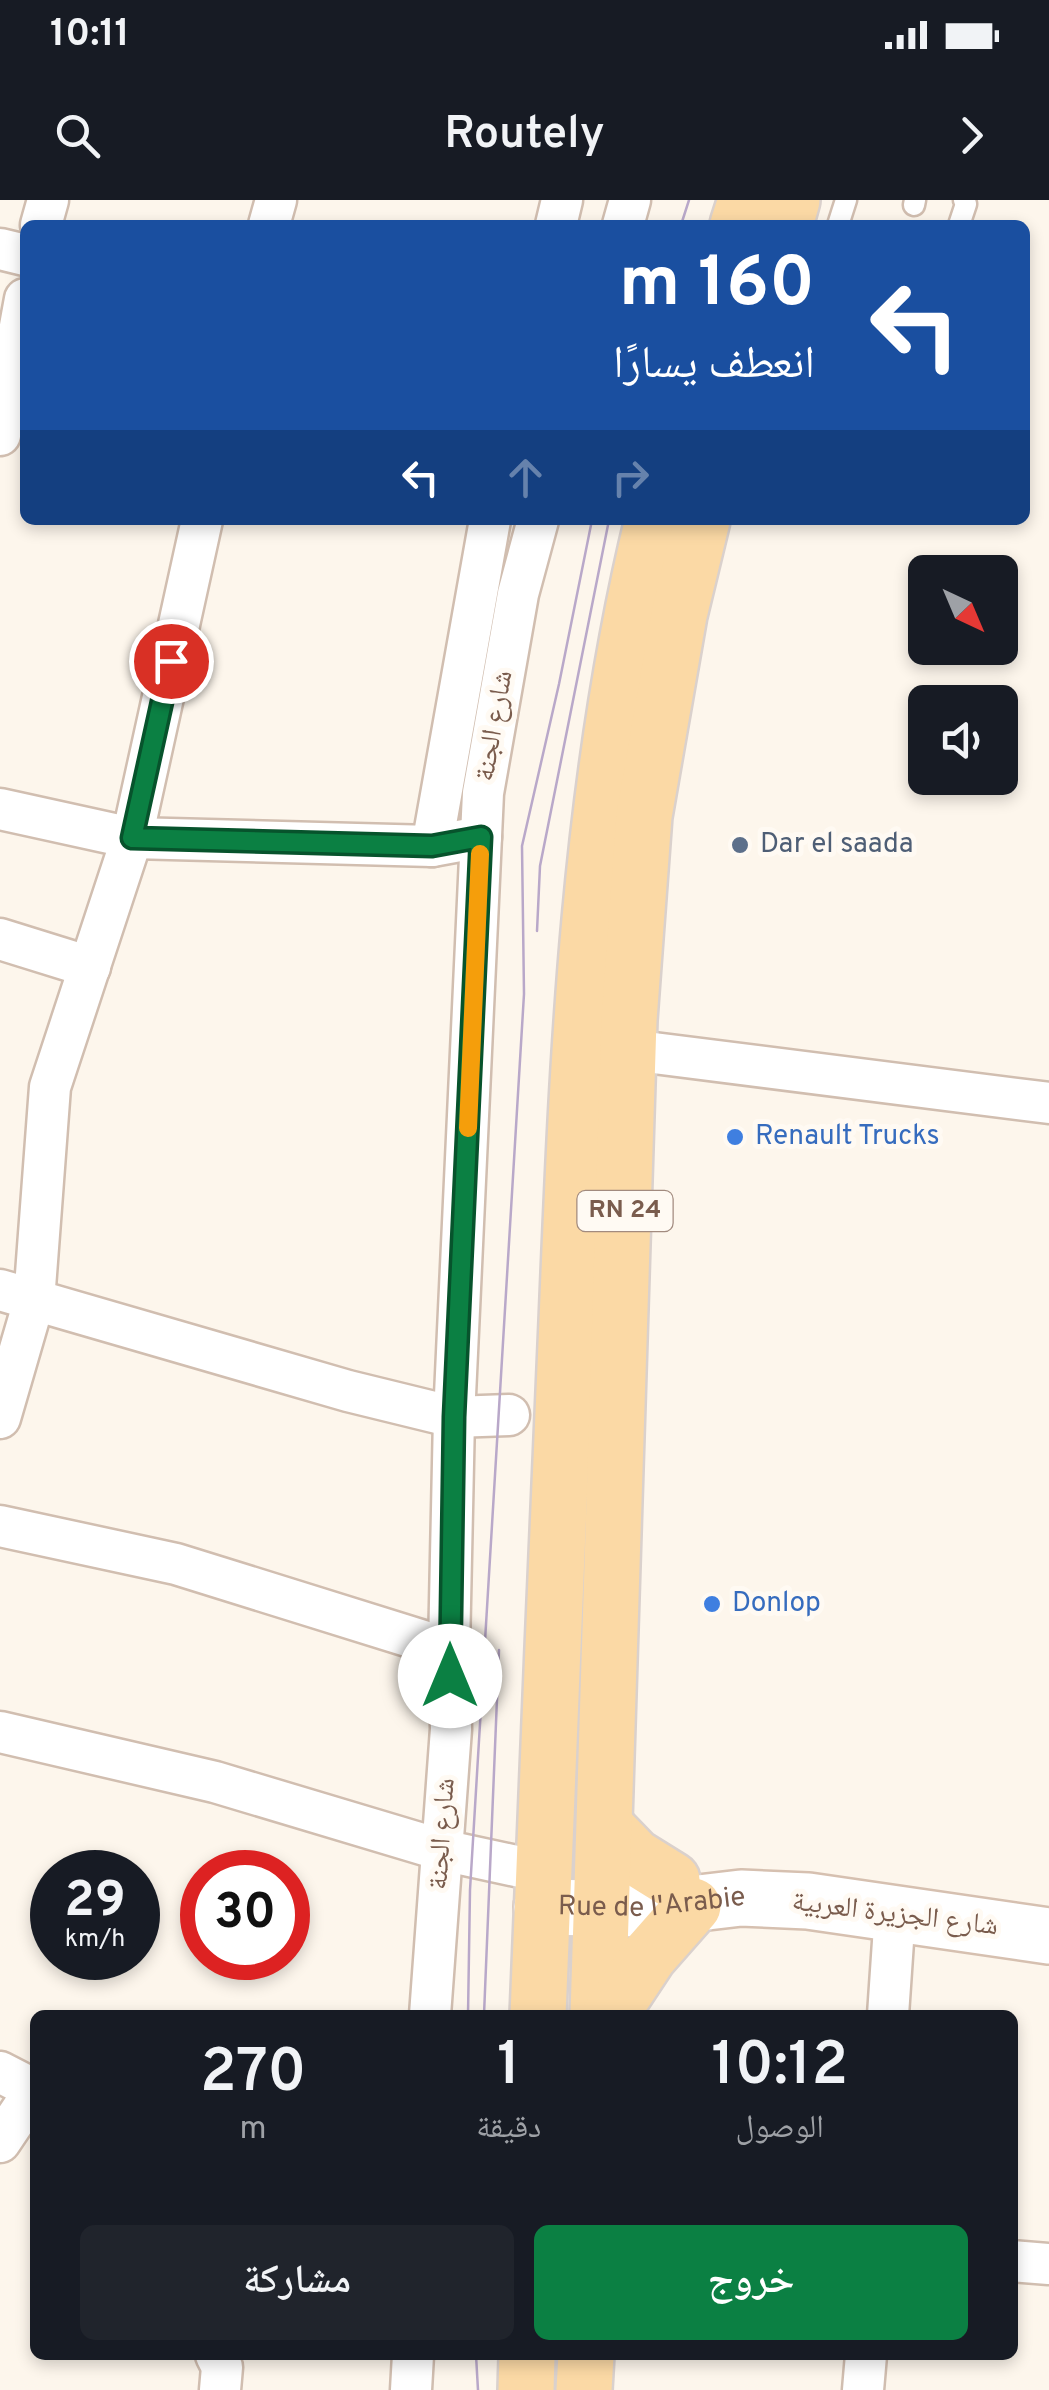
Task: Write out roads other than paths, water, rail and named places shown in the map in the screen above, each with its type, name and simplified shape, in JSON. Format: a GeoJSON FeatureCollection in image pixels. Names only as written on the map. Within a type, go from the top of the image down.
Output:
{"type":"FeatureCollection","features":[{"type":"Feature","properties":{"kind":"main road","name":"RN 24"},"geometry":{"type":"LineString","coordinates":[[543,1890],[585,963],[598,819],[616,692],[652,525]]}},
{"type":"Feature","properties":{"kind":"main road","name":"RN 24"},"geometry":{"type":"LineString","coordinates":[[604,1870],[629,1020],[644,816],[679,615],[701,525]]}},
{"type":"Feature","properties":{"kind":"main road"},"geometry":{"type":"LineString","coordinates":[[598,2010],[604,1870],[635,1857],[702,1895],[649,1956],[613,2010]]}},
{"type":"Feature","properties":{"kind":"main road"},"geometry":{"type":"LineString","coordinates":[[538,2010],[543,1890]]}},
{"type":"Feature","properties":{"kind":"main road"},"geometry":{"type":"LineString","coordinates":[[526,2390],[527,2360]]}},
{"type":"Feature","properties":{"kind":"main road"},"geometry":{"type":"LineString","coordinates":[[584,2390],[586,2360]]}},
{"type":"Feature","properties":{"kind":"street"},"geometry":{"type":"LineString","coordinates":[[0,435],[20,326]]}},
{"type":"Feature","properties":{"kind":"street"},"geometry":{"type":"LineString","coordinates":[[0,1418],[50,1087],[132,838],[201,525]]}},
{"type":"Feature","properties":{"kind":"street"},"geometry":{"type":"LineString","coordinates":[[432,846],[489,525]]}},
{"type":"Feature","properties":{"kind":"street","name":"شارع الجنة"},"geometry":{"type":"LineString","coordinates":[[430,2010],[451,1729],[454,1417],[482,793],[518,594],[537,525]]}},
{"type":"Feature","properties":{"kind":"street"},"geometry":{"type":"LineString","coordinates":[[0,809],[132,838],[432,846],[481,837]]}},
{"type":"Feature","properties":{"kind":"street"},"geometry":{"type":"LineString","coordinates":[[0,940],[90,966]]}},
{"type":"Feature","properties":{"kind":"street"},"geometry":{"type":"LineString","coordinates":[[630,1050],[1049,1103]]}},
{"type":"Feature","properties":{"kind":"street"},"geometry":{"type":"LineString","coordinates":[[17,1296],[348,1392],[454,1417],[509,1415]]}},
{"type":"Feature","properties":{"kind":"street"},"geometry":{"type":"LineString","coordinates":[[0,1526],[176,1564],[449,1649]]}},
{"type":"Feature","properties":{"kind":"street"},"geometry":{"type":"LineString","coordinates":[[0,1732],[216,1782],[442,1850],[543,1890]]}},
{"type":"Feature","properties":{"kind":"street","name":"Rue de l'Arabie"},"geometry":{"type":"LineString","coordinates":[[543,1890],[604,1870],[702,1895]]}},
{"type":"Feature","properties":{"kind":"street","name":"شارع الجزيرة العربية"},"geometry":{"type":"LineString","coordinates":[[702,1895],[894,1912],[1049,1936]]}},
{"type":"Feature","properties":{"kind":"street"},"geometry":{"type":"LineString","coordinates":[[888,2010],[894,1912]]}},
{"type":"Feature","properties":{"kind":"street"},"geometry":{"type":"LineString","coordinates":[[0,2072],[30,2087]]}},
{"type":"Feature","properties":{"kind":"street"},"geometry":{"type":"LineString","coordinates":[[0,2142],[30,2097]]}},
{"type":"Feature","properties":{"kind":"street"},"geometry":{"type":"LineString","coordinates":[[1018,2261],[1049,2264]]}},
{"type":"Feature","properties":{"kind":"street"},"geometry":{"type":"LineString","coordinates":[[219,2360],[222,2366],[220,2390]]}},
{"type":"Feature","properties":{"kind":"street"},"geometry":{"type":"LineString","coordinates":[[412,2390],[413,2360]]}},
{"type":"Feature","properties":{"kind":"street"},"geometry":{"type":"LineString","coordinates":[[863,2390],[866,2360]]}},
{"type":"Feature","properties":{"kind":"tram line"},"geometry":{"type":"LineString","coordinates":[[683,220],[689,200]]}},
{"type":"Feature","properties":{"kind":"tram line"},"geometry":{"type":"LineString","coordinates":[[468,2010],[470,1890],[524,994],[522,846],[591,525]]}},
{"type":"Feature","properties":{"kind":"tram line"},"geometry":{"type":"LineString","coordinates":[[537,931],[540,866],[608,525]]}},
{"type":"Feature","properties":{"kind":"tram line"},"geometry":{"type":"LineString","coordinates":[[484,2010],[499,1650]]}},
{"type":"Feature","properties":{"kind":"tram line"},"geometry":{"type":"LineString","coordinates":[[476,2360],[478,2390]]}},
{"type":"Feature","properties":{"kind":"place","name":"Dar el saada"},"geometry":{"type":"Point","coordinates":[740,845]}},
{"type":"Feature","properties":{"kind":"place","name":"Renault Trucks"},"geometry":{"type":"Point","coordinates":[735,1137]}},
{"type":"Feature","properties":{"kind":"place","name":"Donlop"},"geometry":{"type":"Point","coordinates":[712,1604]}}]}
